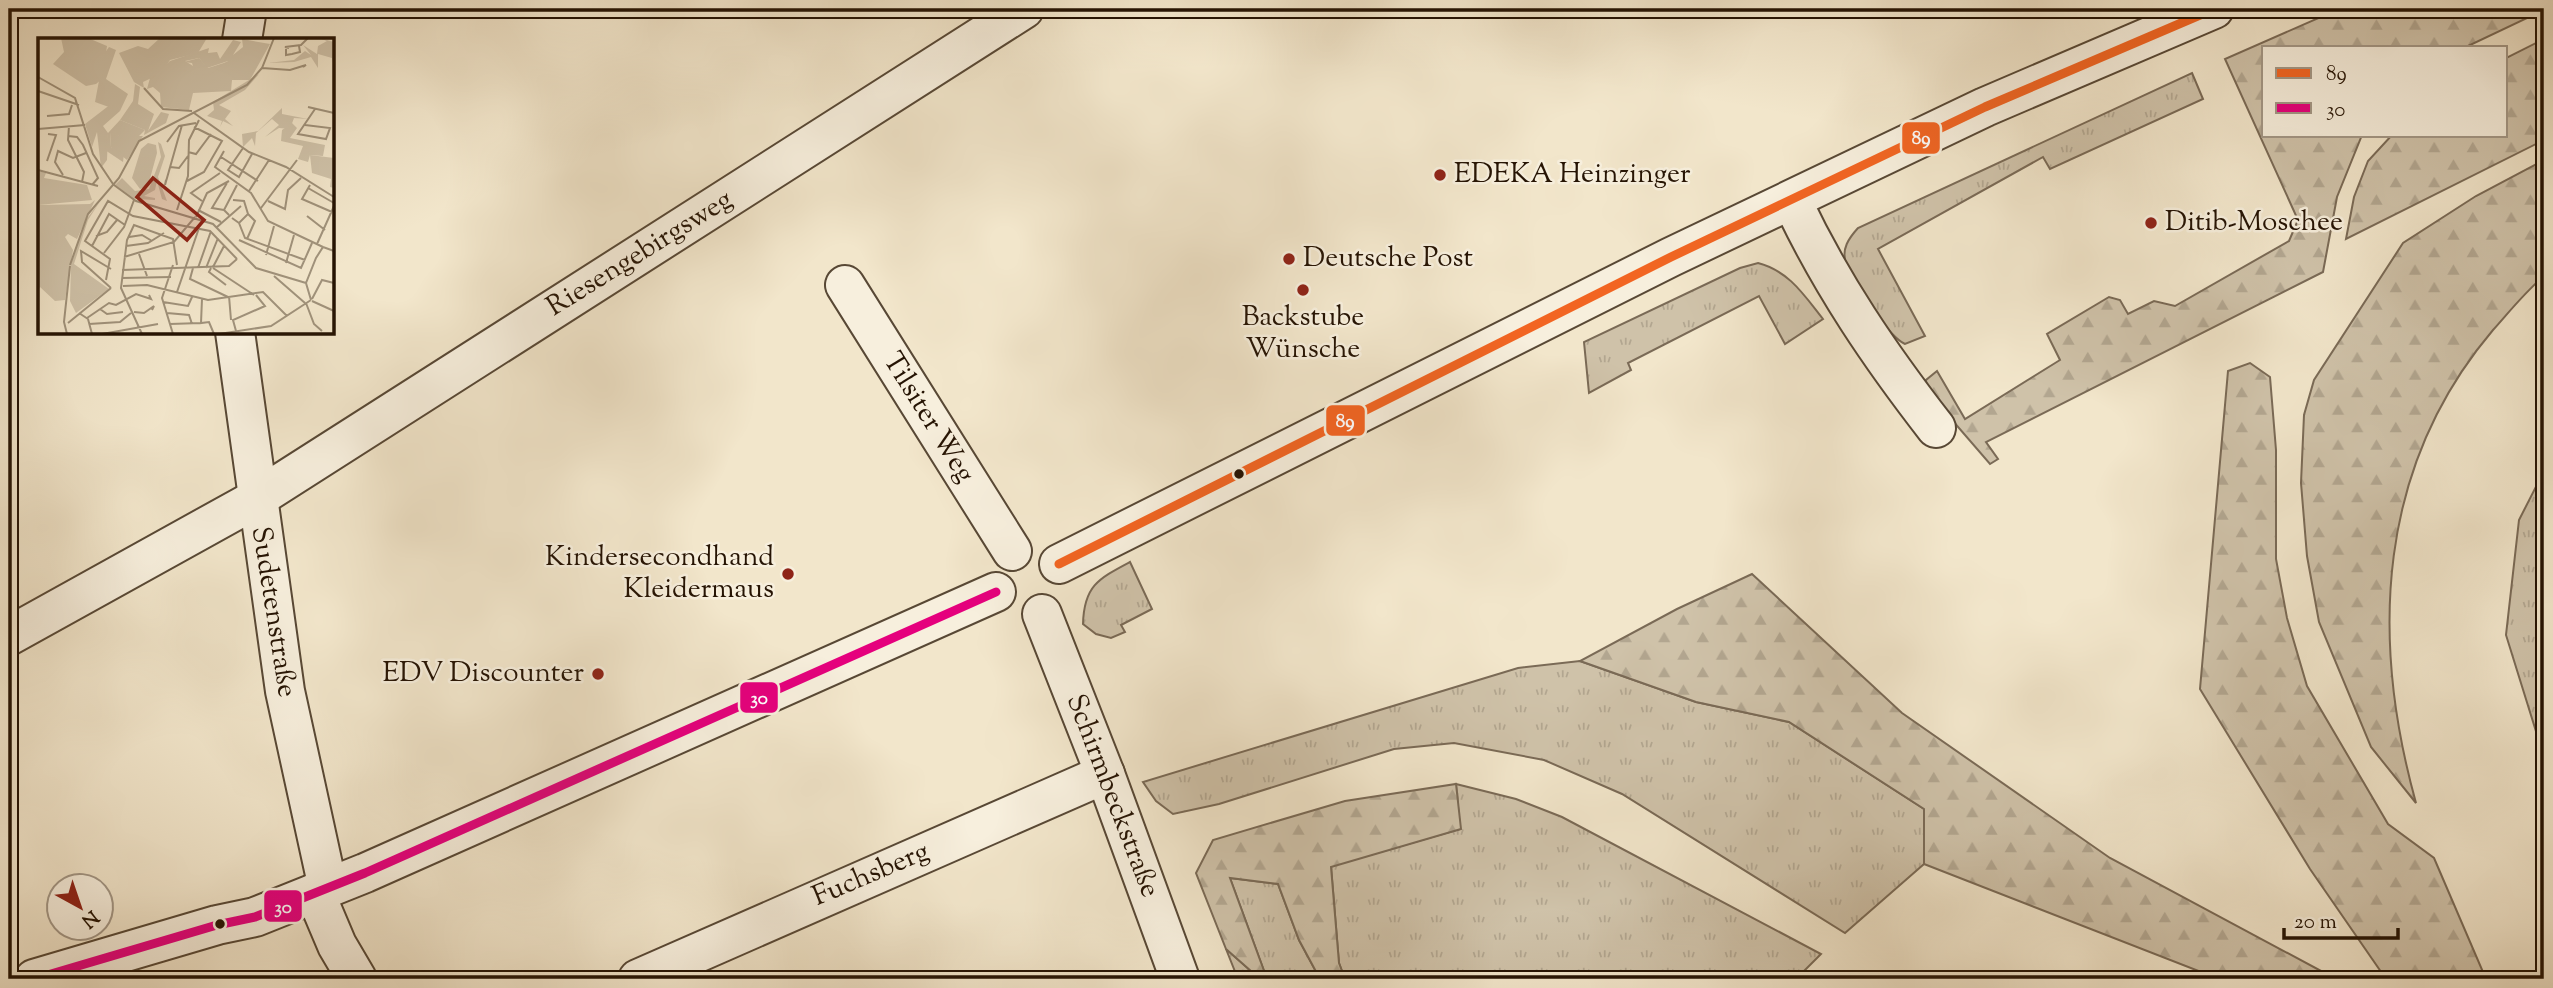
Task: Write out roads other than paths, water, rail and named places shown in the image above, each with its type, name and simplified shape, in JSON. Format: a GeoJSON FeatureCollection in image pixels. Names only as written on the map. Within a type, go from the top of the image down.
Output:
{"type":"FeatureCollection","features":[{"type":"Feature","properties":{"kind":"street"},"geometry":{"type":"LineString","coordinates":[[242,38],[247,9]]}},
{"type":"Feature","properties":{"kind":"street","name":"Riesengebirgsweg"},"geometry":{"type":"LineString","coordinates":[[9,636],[256,499],[1024,9]]}},
{"type":"Feature","properties":{"kind":"street"},"geometry":{"type":"LineString","coordinates":[[1059,564],[1671,257],[1985,107],[2214,9]]}},
{"type":"Feature","properties":{"kind":"street"},"geometry":{"type":"LineString","coordinates":[[1792,201],[1844,301],[1879,355],[1936,428]]}},
{"type":"Feature","properties":{"kind":"street","name":"Tilsiter Weg"},"geometry":{"type":"LineString","coordinates":[[845,285],[1012,551]]}},
{"type":"Feature","properties":{"kind":"street","name":"Sudetenstraße"},"geometry":{"type":"LineString","coordinates":[[235,334],[256,499],[285,691],[321,891],[337,946],[358,979]]}},
{"type":"Feature","properties":{"kind":"street"},"geometry":{"type":"LineString","coordinates":[[1038,548],[1049,553],[1059,564],[1065,580],[1062,594],[1053,607],[1042,614],[1025,616],[1002,603],[996,592],[996,571],[1012,551],[1038,548]]}},
{"type":"Feature","properties":{"kind":"street"},"geometry":{"type":"LineString","coordinates":[[34,979],[217,925],[255,917],[321,891],[407,856],[996,592]]}},
{"type":"Feature","properties":{"kind":"street","name":"Schirmbeckstraße"},"geometry":{"type":"LineString","coordinates":[[1042,614],[1105,774],[1180,979]]}},
{"type":"Feature","properties":{"kind":"street","name":"Fuchsberg"},"geometry":{"type":"LineString","coordinates":[[638,979],[1105,774]]}},
{"type":"Feature","properties":{"kind":"place","name":"EDEKA Heinzinger"},"geometry":{"type":"Point","coordinates":[1440,175]}},
{"type":"Feature","properties":{"kind":"place","name":"Ditib-Moschee"},"geometry":{"type":"Point","coordinates":[2151,223]}},
{"type":"Feature","properties":{"kind":"place","name":"Deutsche Post"},"geometry":{"type":"Point","coordinates":[1289,259]}},
{"type":"Feature","properties":{"kind":"place","name":"Backstube Wünsche"},"geometry":{"type":"Point","coordinates":[1303,290]}},
{"type":"Feature","properties":{"kind":"place","name":"Kindersecondhand Kleidermaus"},"geometry":{"type":"Point","coordinates":[788,574]}},
{"type":"Feature","properties":{"kind":"place","name":"EDV Discounter"},"geometry":{"type":"Point","coordinates":[598,674]}}]}
